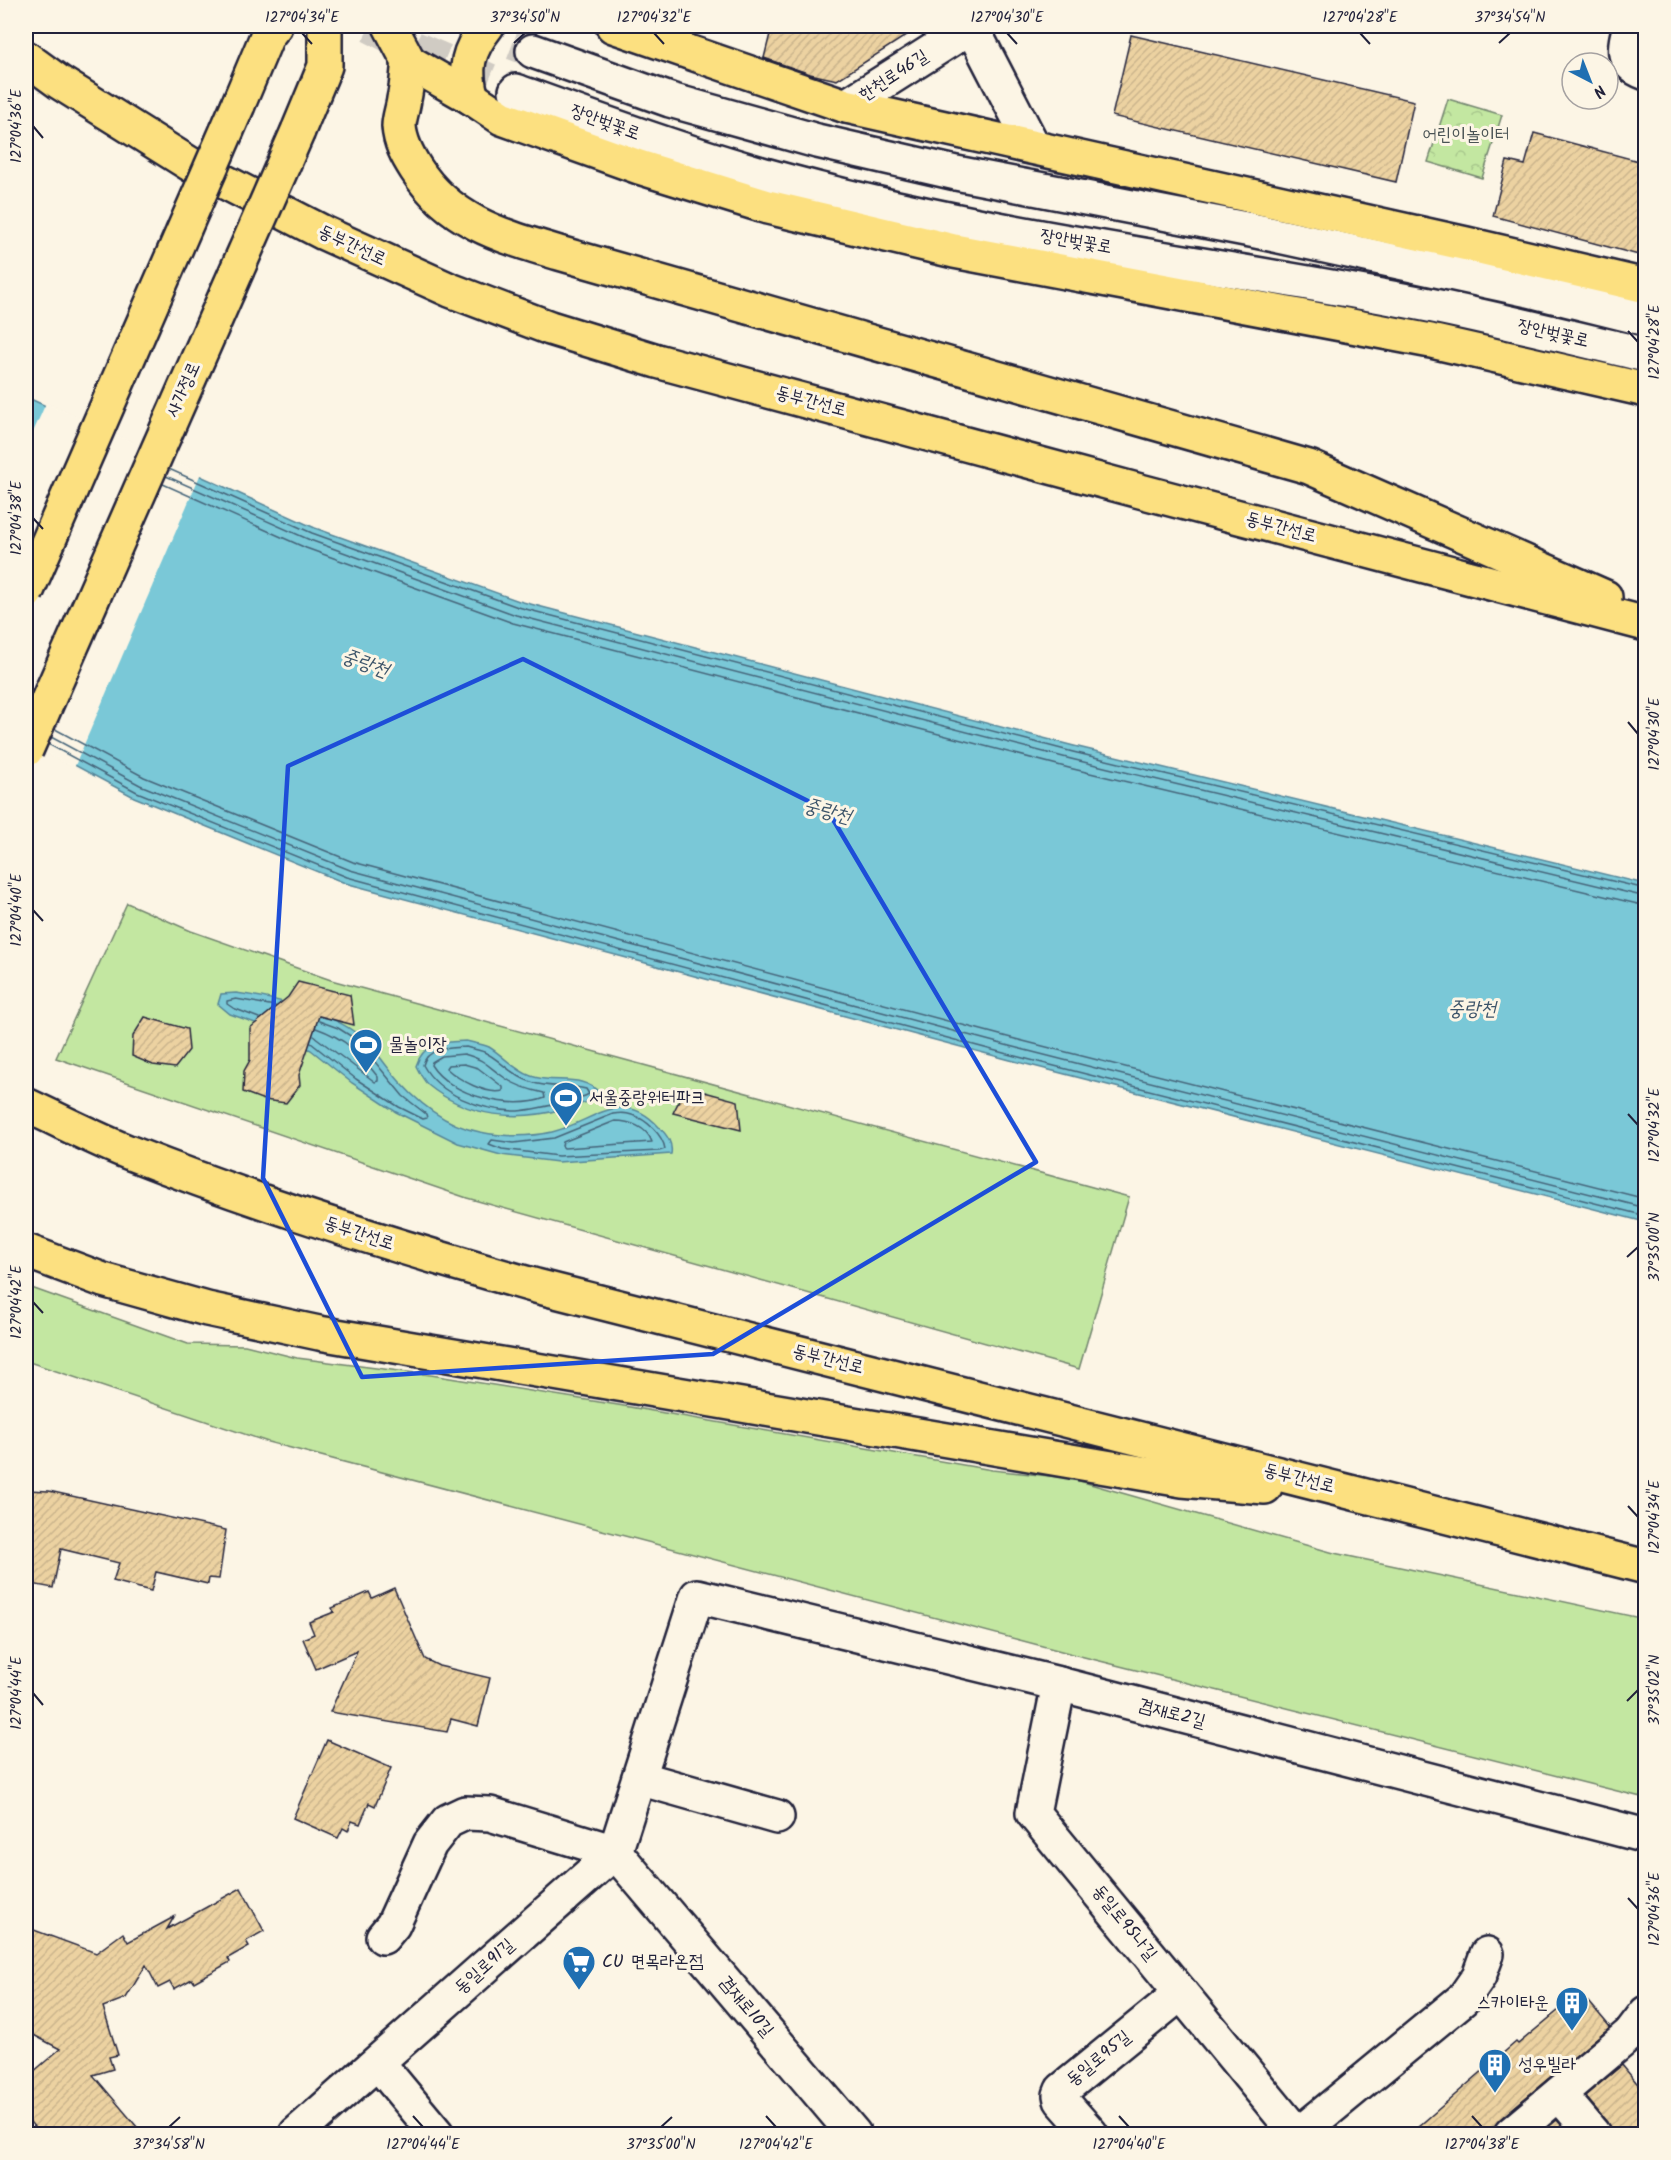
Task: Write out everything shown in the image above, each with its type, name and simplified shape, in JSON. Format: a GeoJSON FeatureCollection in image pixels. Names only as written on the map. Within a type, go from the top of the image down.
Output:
{"type":"FeatureCollection","features":[{"type":"Feature","properties":{"kind":"main road"},"geometry":{"type":"LineString","coordinates":[[26,593],[267,36],[275,26]]}},
{"type":"Feature","properties":{"kind":"main road","name":"사가정로"},"geometry":{"type":"LineString","coordinates":[[26,750],[326,66],[325,26]]}},
{"type":"Feature","properties":{"kind":"main road"},"geometry":{"type":"LineString","coordinates":[[390,26],[409,62],[502,118],[639,167],[768,207],[954,251],[1431,341],[1646,390]]}},
{"type":"Feature","properties":{"kind":"main road"},"geometry":{"type":"LineString","coordinates":[[472,98],[466,74],[476,40],[487,26]]}},
{"type":"Feature","properties":{"kind":"main road"},"geometry":{"type":"LineString","coordinates":[[613,26],[846,106],[1033,146],[1646,286]]}},
{"type":"Feature","properties":{"kind":"main road","name":"동부간선로"},"geometry":{"type":"LineString","coordinates":[[26,58],[59,82],[190,164],[324,234],[450,290],[550,328],[657,361],[968,445],[1646,624]]}},
{"type":"Feature","properties":{"kind":"main road"},"geometry":{"type":"LineString","coordinates":[[409,62],[399,125],[402,145],[428,188],[453,210],[479,226],[559,253],[1309,467],[1646,614]]}},
{"type":"Feature","properties":{"kind":"main road","name":"동부간선로"},"geometry":{"type":"LineString","coordinates":[[26,1105],[131,1153],[267,1204],[409,1250],[536,1286],[1646,1567]]}},
{"type":"Feature","properties":{"kind":"main road"},"geometry":{"type":"LineString","coordinates":[[26,1251],[103,1280],[207,1309],[319,1333],[1182,1480],[1355,1494]]}},
{"type":"Feature","properties":{"kind":"street","name":"한천로46길"},"geometry":{"type":"LineString","coordinates":[[846,106],[971,26]]}},
{"type":"Feature","properties":{"kind":"street"},"geometry":{"type":"LineString","coordinates":[[971,26],[1033,146]]}},
{"type":"Feature","properties":{"kind":"street"},"geometry":{"type":"LineString","coordinates":[[1630,26],[1625,54],[1632,64],[1646,73]]}},
{"type":"Feature","properties":{"kind":"street","name":"장안벚꽃로"},"geometry":{"type":"LineString","coordinates":[[533,51],[670,100],[868,154],[1267,233],[1529,290],[1646,319]]}},
{"type":"Feature","properties":{"kind":"street","name":"장안벚꽃로"},"geometry":{"type":"LineString","coordinates":[[516,91],[662,144],[766,175],[886,204],[978,224],[1431,306],[1646,355]]}},
{"type":"Feature","properties":{"kind":"street","name":"겸재로2길"},"geometry":{"type":"LineString","coordinates":[[639,1778],[697,1596],[1059,1684],[1646,1836]]}},
{"type":"Feature","properties":{"kind":"street","name":"동일로95나길"},"geometry":{"type":"LineString","coordinates":[[1059,1684],[1033,1813],[1298,2134],[1463,1999],[1479,1976],[1487,1954]]}},
{"type":"Feature","properties":{"kind":"street"},"geometry":{"type":"LineString","coordinates":[[383,1937],[393,1925],[430,1844],[448,1821],[465,1813],[490,1814],[615,1852],[639,1778],[777,1817]]}},
{"type":"Feature","properties":{"kind":"street","name":"동일로91길"},"geometry":{"type":"LineString","coordinates":[[296,2134],[615,1852]]}},
{"type":"Feature","properties":{"kind":"street","name":"겸재로10길"},"geometry":{"type":"LineString","coordinates":[[615,1852],[854,2134]]}},
{"type":"Feature","properties":{"kind":"street","name":"동일로95길"},"geometry":{"type":"LineString","coordinates":[[1091,2134],[1061,2100],[1062,2090],[1181,1993]]}},
{"type":"Feature","properties":{"kind":"street"},"geometry":{"type":"LineString","coordinates":[[1511,2134],[1559,2094],[1641,2038]]}},
{"type":"Feature","properties":{"kind":"street"},"geometry":{"type":"LineString","coordinates":[[378,2063],[437,2134]]}},
{"type":"Feature","properties":{"kind":"street"},"geometry":{"type":"LineString","coordinates":[[1559,2094],[1593,2134]]}},
{"type":"Feature","properties":{"kind":"highlighted area"},"geometry":{"type":"Polygon","coordinates":[[[523,659],[828,811],[1036,1162],[713,1354],[362,1377],[263,1178],[288,766],[523,659]]]}},
{"type":"Feature","properties":{"kind":"green space","name":"어린이놀이터"},"geometry":{"type":"Polygon","coordinates":[[[1448,99],[1502,115],[1482,178],[1428,162],[1448,99]]]}},
{"type":"Feature","properties":{"kind":"green space","name":"서울중랑워터파크"},"geometry":{"type":"Polygon","coordinates":[[[127,903],[191,931],[331,980],[1129,1197],[1079,1369],[467,1198],[56,1058],[127,903]]]}},
{"type":"Feature","properties":{"kind":"green space"},"geometry":{"type":"Polygon","coordinates":[[[26,1286],[188,1344],[245,1345],[297,1358],[431,1375],[618,1405],[992,1470],[1069,1478],[1334,1553],[1645,1619],[1645,1798],[1080,1656],[268,1442],[26,1361],[26,1286]]]}},
{"type":"Feature","properties":{"kind":"water","name":"중랑천"},"geometry":{"type":"Polygon","coordinates":[[[26,397],[315,528],[519,601],[1074,746],[1645,884],[1645,1222],[1010,1060],[345,883],[134,797],[26,739],[26,397]]]}},
{"type":"Feature","properties":{"kind":"water","name":"물놀이장"},"geometry":{"type":"Polygon","coordinates":[[[236,993],[300,1007],[346,1027],[367,1042],[398,1080],[418,1100],[441,1117],[466,1128],[498,1135],[534,1135],[567,1127],[607,1110],[632,1109],[645,1115],[665,1133],[670,1143],[671,1154],[558,1162],[501,1155],[458,1143],[396,1112],[352,1083],[311,1050],[275,1030],[230,1014],[218,1004],[221,994],[236,993]]]}},
{"type":"Feature","properties":{"kind":"water","name":"물놀이장"},"geometry":{"type":"Polygon","coordinates":[[[466,1041],[489,1047],[519,1070],[531,1076],[585,1083],[601,1094],[578,1105],[528,1115],[492,1114],[459,1104],[428,1085],[416,1066],[424,1052],[436,1044],[466,1041]]]}},
{"type":"Feature","properties":{"kind":"pier"},"geometry":{"type":"Polygon","coordinates":[[[46,403],[201,473],[74,768],[26,742],[26,448],[46,403]]]}},
{"type":"Feature","properties":{"kind":"building"},"geometry":{"type":"Polygon","coordinates":[[[772,26],[819,28],[823,26],[921,26],[837,80],[810,74],[764,58],[772,26]]]}},
{"type":"Feature","properties":{"kind":"building"},"geometry":{"type":"Polygon","coordinates":[[[1131,35],[1414,101],[1396,182],[1112,116],[1131,35]]]}},
{"type":"Feature","properties":{"kind":"building"},"geometry":{"type":"Polygon","coordinates":[[[1534,133],[1646,163],[1646,257],[1493,216],[1507,161],[1525,165],[1534,133]]]}},
{"type":"Feature","properties":{"kind":"building"},"geometry":{"type":"Polygon","coordinates":[[[298,982],[350,995],[354,1025],[319,1016],[299,1075],[300,1085],[286,1103],[264,1100],[243,1092],[244,1071],[250,1060],[250,1028],[288,997],[298,982]]]}},
{"type":"Feature","properties":{"kind":"building"},"geometry":{"type":"Polygon","coordinates":[[[145,1017],[187,1029],[189,1050],[175,1068],[153,1065],[132,1056],[133,1036],[145,1017]]]}},
{"type":"Feature","properties":{"kind":"building"},"geometry":{"type":"Polygon","coordinates":[[[686,1087],[738,1101],[741,1130],[673,1113],[686,1087]]]}},
{"type":"Feature","properties":{"kind":"building"},"geometry":{"type":"Polygon","coordinates":[[[26,1490],[49,1491],[226,1530],[219,1579],[209,1578],[208,1584],[156,1572],[151,1591],[113,1581],[119,1563],[61,1549],[53,1588],[26,1583],[26,1490]]]}},
{"type":"Feature","properties":{"kind":"building"},"geometry":{"type":"Polygon","coordinates":[[[394,1588],[425,1659],[439,1666],[490,1678],[478,1726],[451,1719],[447,1732],[330,1712],[357,1651],[316,1669],[303,1639],[314,1634],[309,1622],[334,1612],[332,1608],[369,1592],[372,1598],[394,1588]]]}},
{"type":"Feature","properties":{"kind":"building"},"geometry":{"type":"Polygon","coordinates":[[[327,1740],[391,1768],[375,1806],[369,1803],[360,1824],[352,1821],[348,1831],[343,1828],[338,1838],[293,1818],[327,1740]]]}},
{"type":"Feature","properties":{"kind":"building"},"geometry":{"type":"Polygon","coordinates":[[[241,1888],[264,1931],[246,1941],[249,1946],[228,1958],[230,1962],[194,1982],[192,1979],[174,1989],[170,1982],[158,1988],[146,1965],[126,1998],[103,2007],[118,2055],[109,2057],[113,2069],[93,2075],[143,2134],[40,2134],[26,2117],[26,2078],[60,2049],[26,2031],[26,1927],[96,1953],[123,1933],[128,1942],[174,1917],[167,1929],[241,1888]]]}},
{"type":"Feature","properties":{"kind":"building"},"geometry":{"type":"Polygon","coordinates":[[[1577,1995],[1585,2004],[1589,2002],[1610,2027],[1499,2120],[1494,2127],[1493,2134],[1410,2134],[1516,2042],[1518,2044],[1577,1995]]]}},
{"type":"Feature","properties":{"kind":"building"},"geometry":{"type":"Polygon","coordinates":[[[1622,2065],[1646,2094],[1646,2134],[1611,2134],[1607,2122],[1585,2096],[1622,2065]]]}},
{"type":"Feature","properties":{"kind":"building"},"geometry":{"type":"Polygon","coordinates":[[[1557,2120],[1569,2134],[1540,2134],[1557,2120]]]}},
{"type":"Feature","properties":{"kind":"tunnel"},"geometry":{"type":"LineString","coordinates":[[370,26],[397,40],[516,91]]}},
{"type":"Feature","properties":{"kind":"tunnel"},"geometry":{"type":"LineString","coordinates":[[467,26],[533,51]]}},
{"type":"Feature","properties":{"kind":"place","name":"물놀이장"},"geometry":{"type":"Point","coordinates":[366,1074]}},
{"type":"Feature","properties":{"kind":"place","name":"서울중랑워터파크"},"geometry":{"type":"Point","coordinates":[566,1127]}},
{"type":"Feature","properties":{"kind":"place","name":"CU 면목라온점"},"geometry":{"type":"Point","coordinates":[579,1991]}},
{"type":"Feature","properties":{"kind":"place","name":"스카이타운"},"geometry":{"type":"Point","coordinates":[1572,2032]}},
{"type":"Feature","properties":{"kind":"place","name":"성우빌라"},"geometry":{"type":"Point","coordinates":[1495,2094]}}]}
